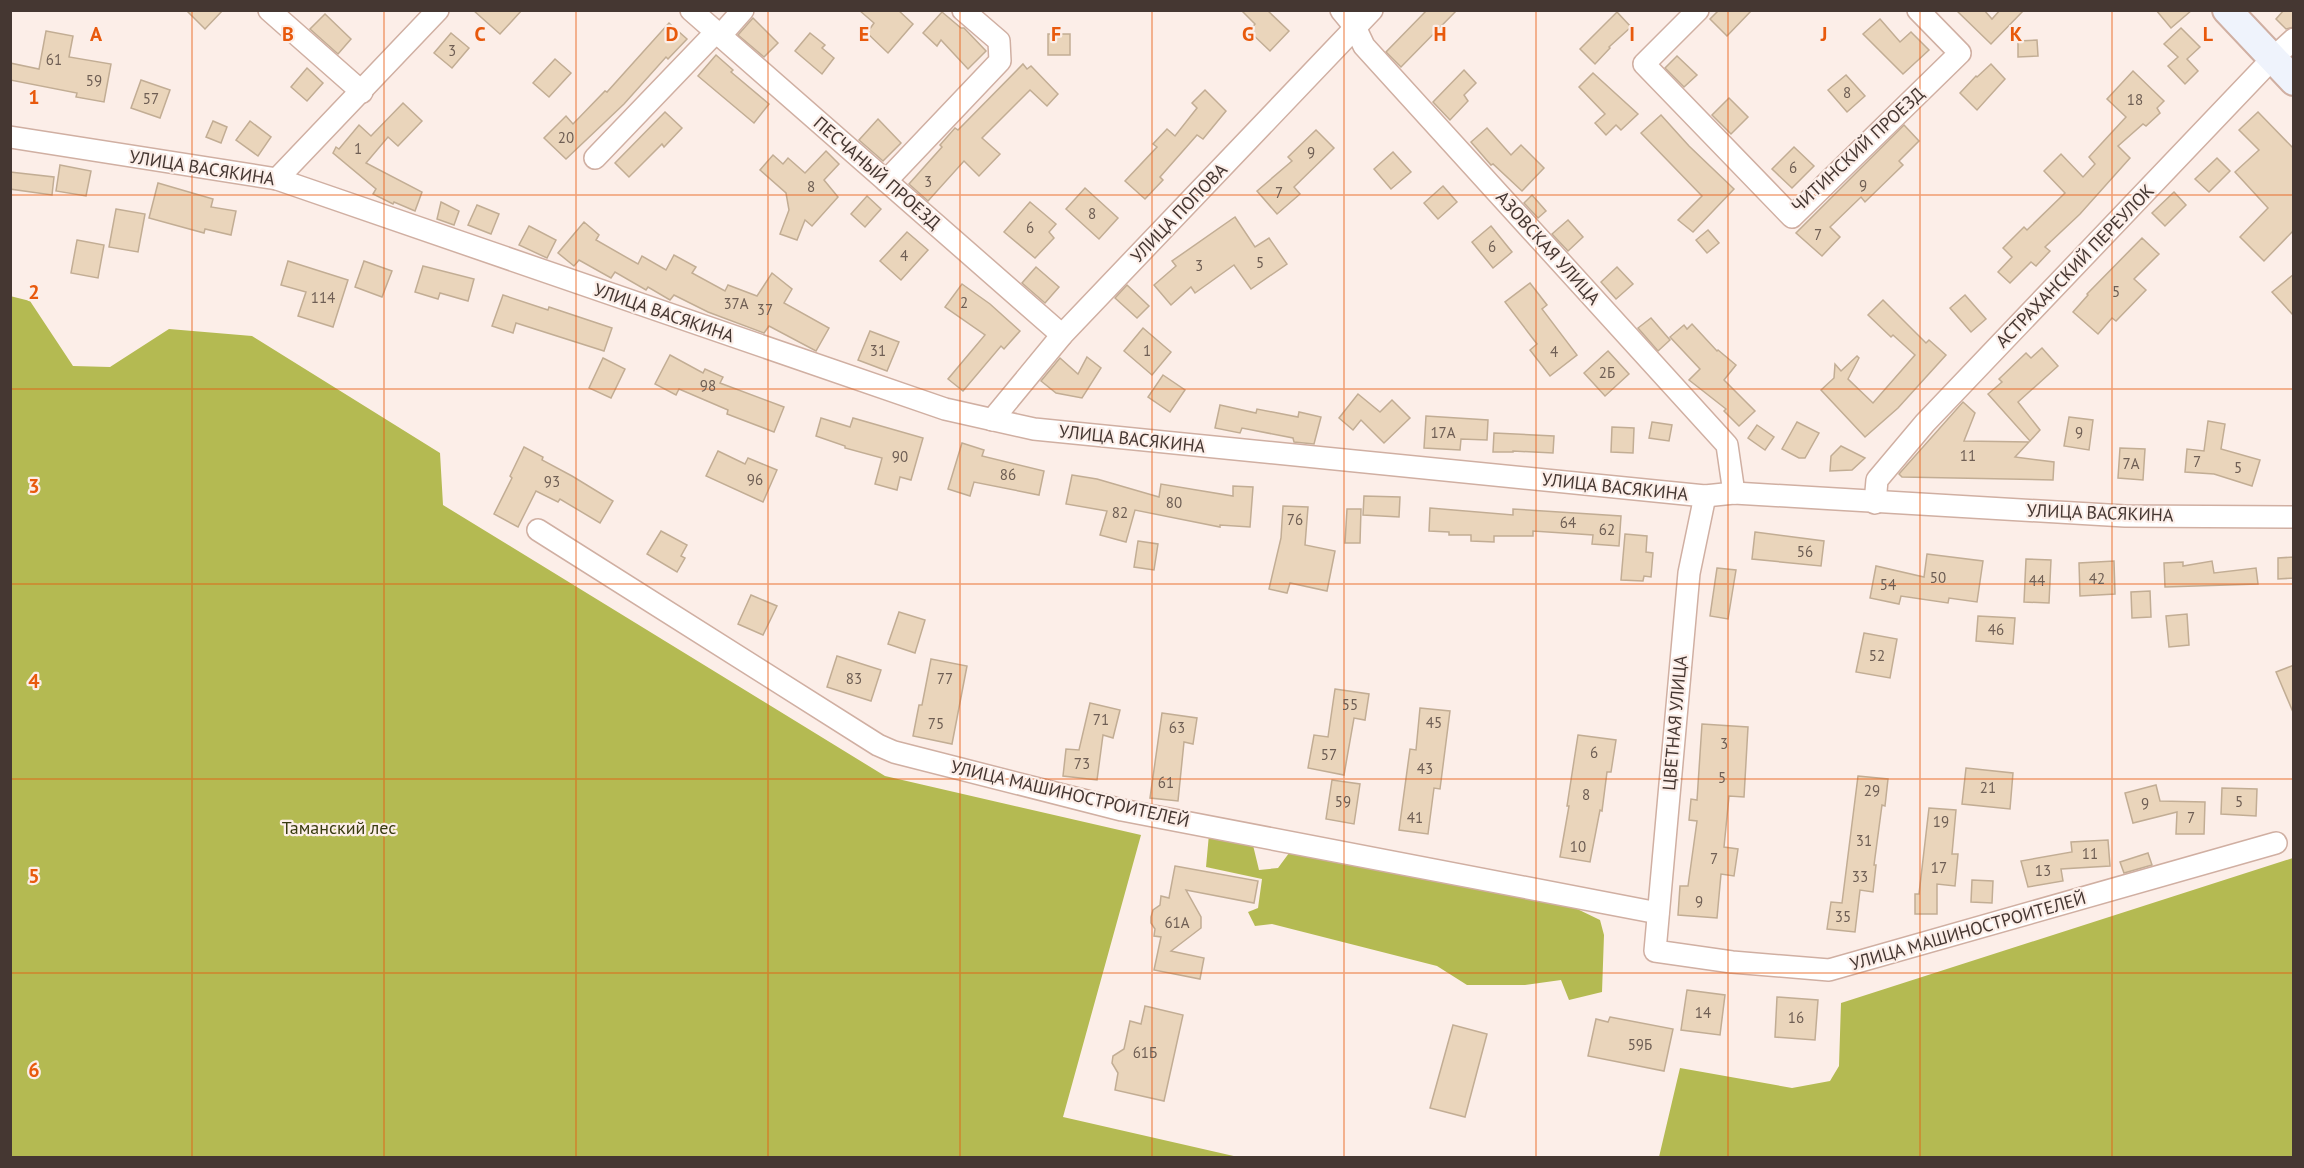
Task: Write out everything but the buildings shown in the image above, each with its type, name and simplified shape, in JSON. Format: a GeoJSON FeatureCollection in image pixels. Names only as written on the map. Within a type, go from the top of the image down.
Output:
{"type":"FeatureCollection","features":[{"type":"Feature","properties":{"kind":"street"},"geometry":{"type":"LineString","coordinates":[[269,10],[362,92]]}},
{"type":"Feature","properties":{"kind":"street"},"geometry":{"type":"LineString","coordinates":[[277,179],[438,10]]}},
{"type":"Feature","properties":{"kind":"street","name":"ПЕСЧАНЫЙ ПРОЕЗД"},"geometry":{"type":"LineString","coordinates":[[691,10],[1062,335]]}},
{"type":"Feature","properties":{"kind":"street"},"geometry":{"type":"LineString","coordinates":[[594,158],[743,10]]}},
{"type":"Feature","properties":{"kind":"street"},"geometry":{"type":"LineString","coordinates":[[886,181],[1000,61],[999,41],[963,10]]}},
{"type":"Feature","properties":{"kind":"street","name":"АЗОВСКАЯ УЛИЦА"},"geometry":{"type":"LineString","coordinates":[[1341,10],[1355,27],[1364,46],[1727,445],[1734,493]]}},
{"type":"Feature","properties":{"kind":"street","name":"УЛИЦА ПОПОВА"},"geometry":{"type":"LineString","coordinates":[[992,420],[1062,335],[1372,10]]}},
{"type":"Feature","properties":{"kind":"street","name":"ЧИТИНСКИЙ ПРОЕЗД"},"geometry":{"type":"LineString","coordinates":[[1698,10],[1644,64],[1792,217],[1959,53],[1918,10]]}},
{"type":"Feature","properties":{"kind":"street"},"geometry":{"type":"LineString","coordinates":[[2227,10],[2294,81]]}},
{"type":"Feature","properties":{"kind":"street","name":"АСТРАХАНСКИЙ ПЕРЕУЛОК"},"geometry":{"type":"LineString","coordinates":[[1875,502],[1876,480],[1925,423],[2272,59],[2294,39]]}},
{"type":"Feature","properties":{"kind":"street","name":"УЛИЦА ВАСЯКИНА"},"geometry":{"type":"LineString","coordinates":[[10,137],[277,179],[945,409],[1034,429],[1705,496],[1734,493],[2125,516],[2294,517]]}},
{"type":"Feature","properties":{"kind":"street","name":"ЦВЕТНАЯ УЛИЦА"},"geometry":{"type":"LineString","coordinates":[[1655,951],[1689,573],[1705,496]]}},
{"type":"Feature","properties":{"kind":"street","name":"УЛИЦА МАШИНОСТРОИТЕЛЕЙ"},"geometry":{"type":"LineString","coordinates":[[538,530],[878,745],[894,752],[1122,810],[1658,914]]}},
{"type":"Feature","properties":{"kind":"street","name":"УЛИЦА МАШИНОСТРОИТЕЛЕЙ"},"geometry":{"type":"LineString","coordinates":[[1655,951],[1732,962],[1829,970],[2276,843]]}},
{"type":"Feature","properties":{"kind":"green space","name":"Таманский лес"},"geometry":{"type":"Polygon","coordinates":[[[10,296],[30,301],[73,366],[110,367],[169,329],[252,336],[440,453],[443,505],[885,776],[1141,835],[1063,1117],[1238,1157],[11,1157],[10,296]]]}},
{"type":"Feature","properties":{"kind":"green space"},"geometry":{"type":"Polygon","coordinates":[[[1209,834],[1252,841],[1259,870],[1278,868],[1292,849],[1571,906],[1600,920],[1604,935],[1602,992],[1569,1000],[1561,980],[1525,985],[1467,985],[1437,966],[1272,924],[1255,926],[1248,912],[1258,908],[1262,879],[1206,867],[1209,834]]]}},
{"type":"Feature","properties":{"kind":"green space"},"geometry":{"type":"Polygon","coordinates":[[[2293,858],[2293,1157],[1659,1157],[1680,1068],[1792,1088],[1830,1081],[1839,1066],[1841,1003],[2293,858]]]}}]}
